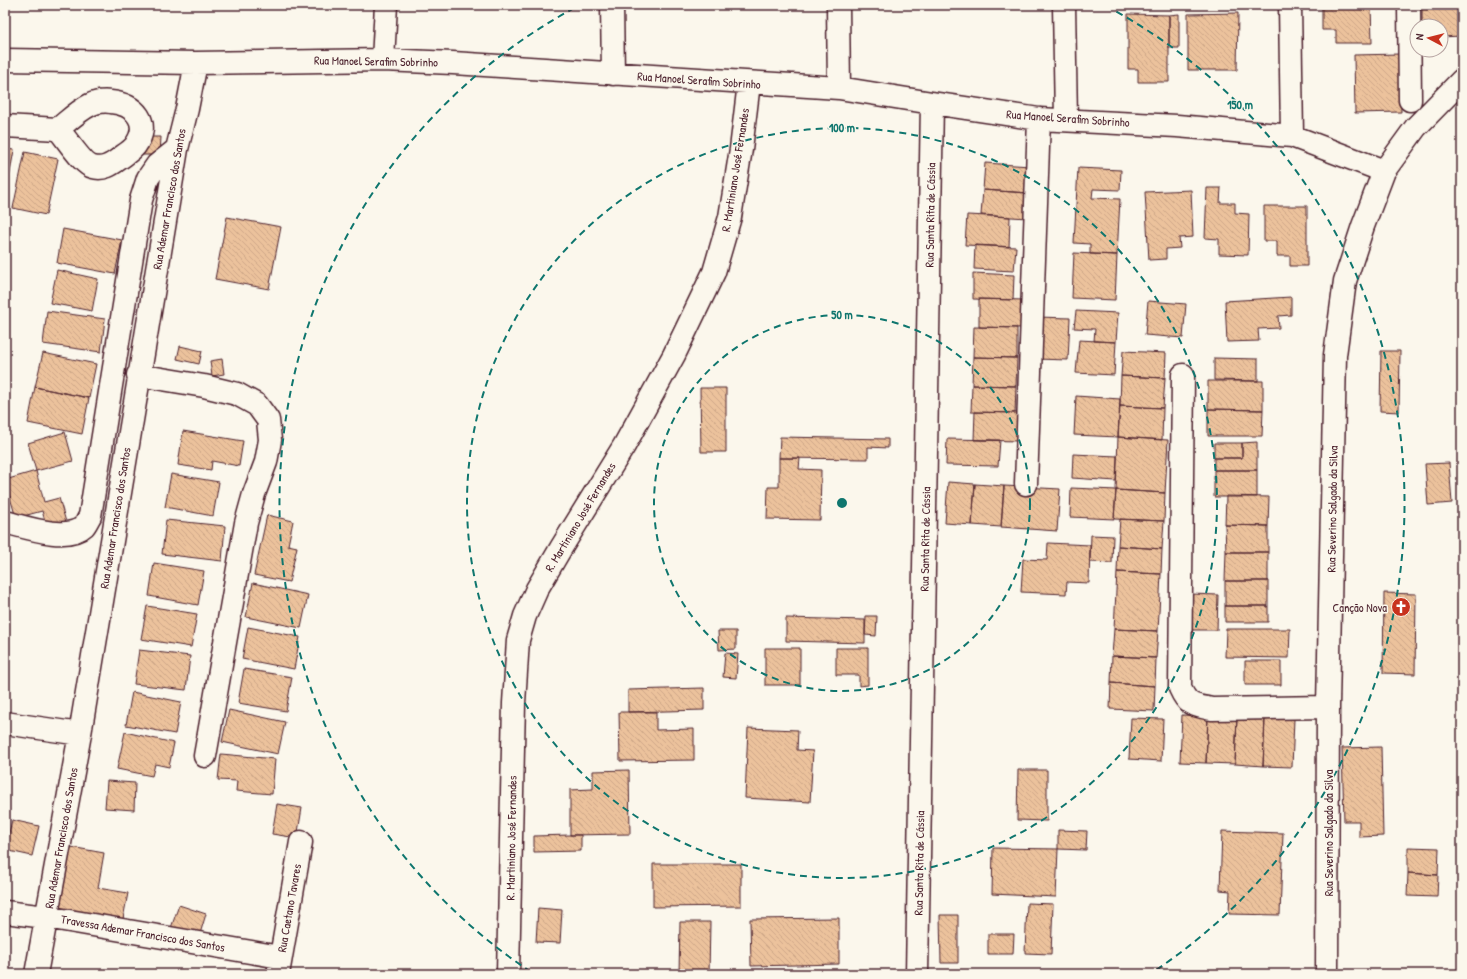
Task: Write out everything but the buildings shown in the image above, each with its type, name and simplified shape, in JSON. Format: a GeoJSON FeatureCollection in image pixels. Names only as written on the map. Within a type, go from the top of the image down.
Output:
{"type":"FeatureCollection","features":[{"type":"Feature","properties":{"kind":"street"},"geometry":{"type":"LineString","coordinates":[[383,60],[386,5]]}},
{"type":"Feature","properties":{"kind":"street"},"geometry":{"type":"LineString","coordinates":[[612,5],[613,74]]}},
{"type":"Feature","properties":{"kind":"street"},"geometry":{"type":"LineString","coordinates":[[838,5],[839,88]]}},
{"type":"Feature","properties":{"kind":"street"},"geometry":{"type":"LineString","coordinates":[[1064,5],[1066,120]]}},
{"type":"Feature","properties":{"kind":"street"},"geometry":{"type":"LineString","coordinates":[[1290,5],[1292,136]]}},
{"type":"Feature","properties":{"kind":"street"},"geometry":{"type":"LineString","coordinates":[[1409,5],[1410,100]]}},
{"type":"Feature","properties":{"kind":"street","name":"Rua Manoel Serafim Sobrinho"},"geometry":{"type":"LineString","coordinates":[[5,60],[196,62],[383,60],[501,66],[839,88],[1039,119],[1177,126],[1292,136],[1384,171]]}},
{"type":"Feature","properties":{"kind":"street","name":"Rua Ademar Francisco dos Santos"},"geometry":{"type":"LineString","coordinates":[[36,974],[80,734],[138,375],[177,148],[187,109],[196,62]]}},
{"type":"Feature","properties":{"kind":"street","name":"Rua Severino Salgado da Silva"},"geometry":{"type":"LineString","coordinates":[[1327,974],[1328,707],[1335,355],[1345,281],[1363,226],[1384,171],[1416,127],[1462,80]]}},
{"type":"Feature","properties":{"kind":"street","name":"R. Martiniano José Fernandes"},"geometry":{"type":"LineString","coordinates":[[508,974],[514,703],[518,640],[525,616],[537,590],[624,446],[674,355],[714,272],[730,217],[741,149],[749,83]]}},
{"type":"Feature","properties":{"kind":"street","name":"Rua Santa Rita de Cássia"},"geometry":{"type":"LineString","coordinates":[[917,974],[932,103]]}},
{"type":"Feature","properties":{"kind":"street"},"geometry":{"type":"LineString","coordinates":[[1026,484],[1039,119]]}},
{"type":"Feature","properties":{"kind":"street"},"geometry":{"type":"LineString","coordinates":[[5,126],[58,129]]}},
{"type":"Feature","properties":{"kind":"street"},"geometry":{"type":"LineString","coordinates":[[5,522],[61,534],[74,532],[84,526],[90,516],[141,200],[148,178],[157,165],[177,148]]}},
{"type":"Feature","properties":{"kind":"street"},"geometry":{"type":"LineString","coordinates":[[138,375],[204,386],[236,394],[257,405],[268,420],[270,440],[266,462],[254,494],[246,523],[205,756]]}},
{"type":"Feature","properties":{"kind":"street"},"geometry":{"type":"LineString","coordinates":[[1183,375],[1180,688],[1182,694],[1185,699],[1195,706],[1212,709],[1328,707]]}},
{"type":"Feature","properties":{"kind":"street"},"geometry":{"type":"LineString","coordinates":[[5,723],[80,734]]}},
{"type":"Feature","properties":{"kind":"street","name":"Rua Caetano Tavares"},"geometry":{"type":"LineString","coordinates":[[279,966],[301,842]]}},
{"type":"Feature","properties":{"kind":"street","name":"Travessa Ademar Francisco dos Santos"},"geometry":{"type":"LineString","coordinates":[[5,912],[46,917],[279,966]]}},
{"type":"Feature","properties":{"kind":"place","name":"Canção Nova"},"geometry":{"type":"Point","coordinates":[1401,607]}}]}
